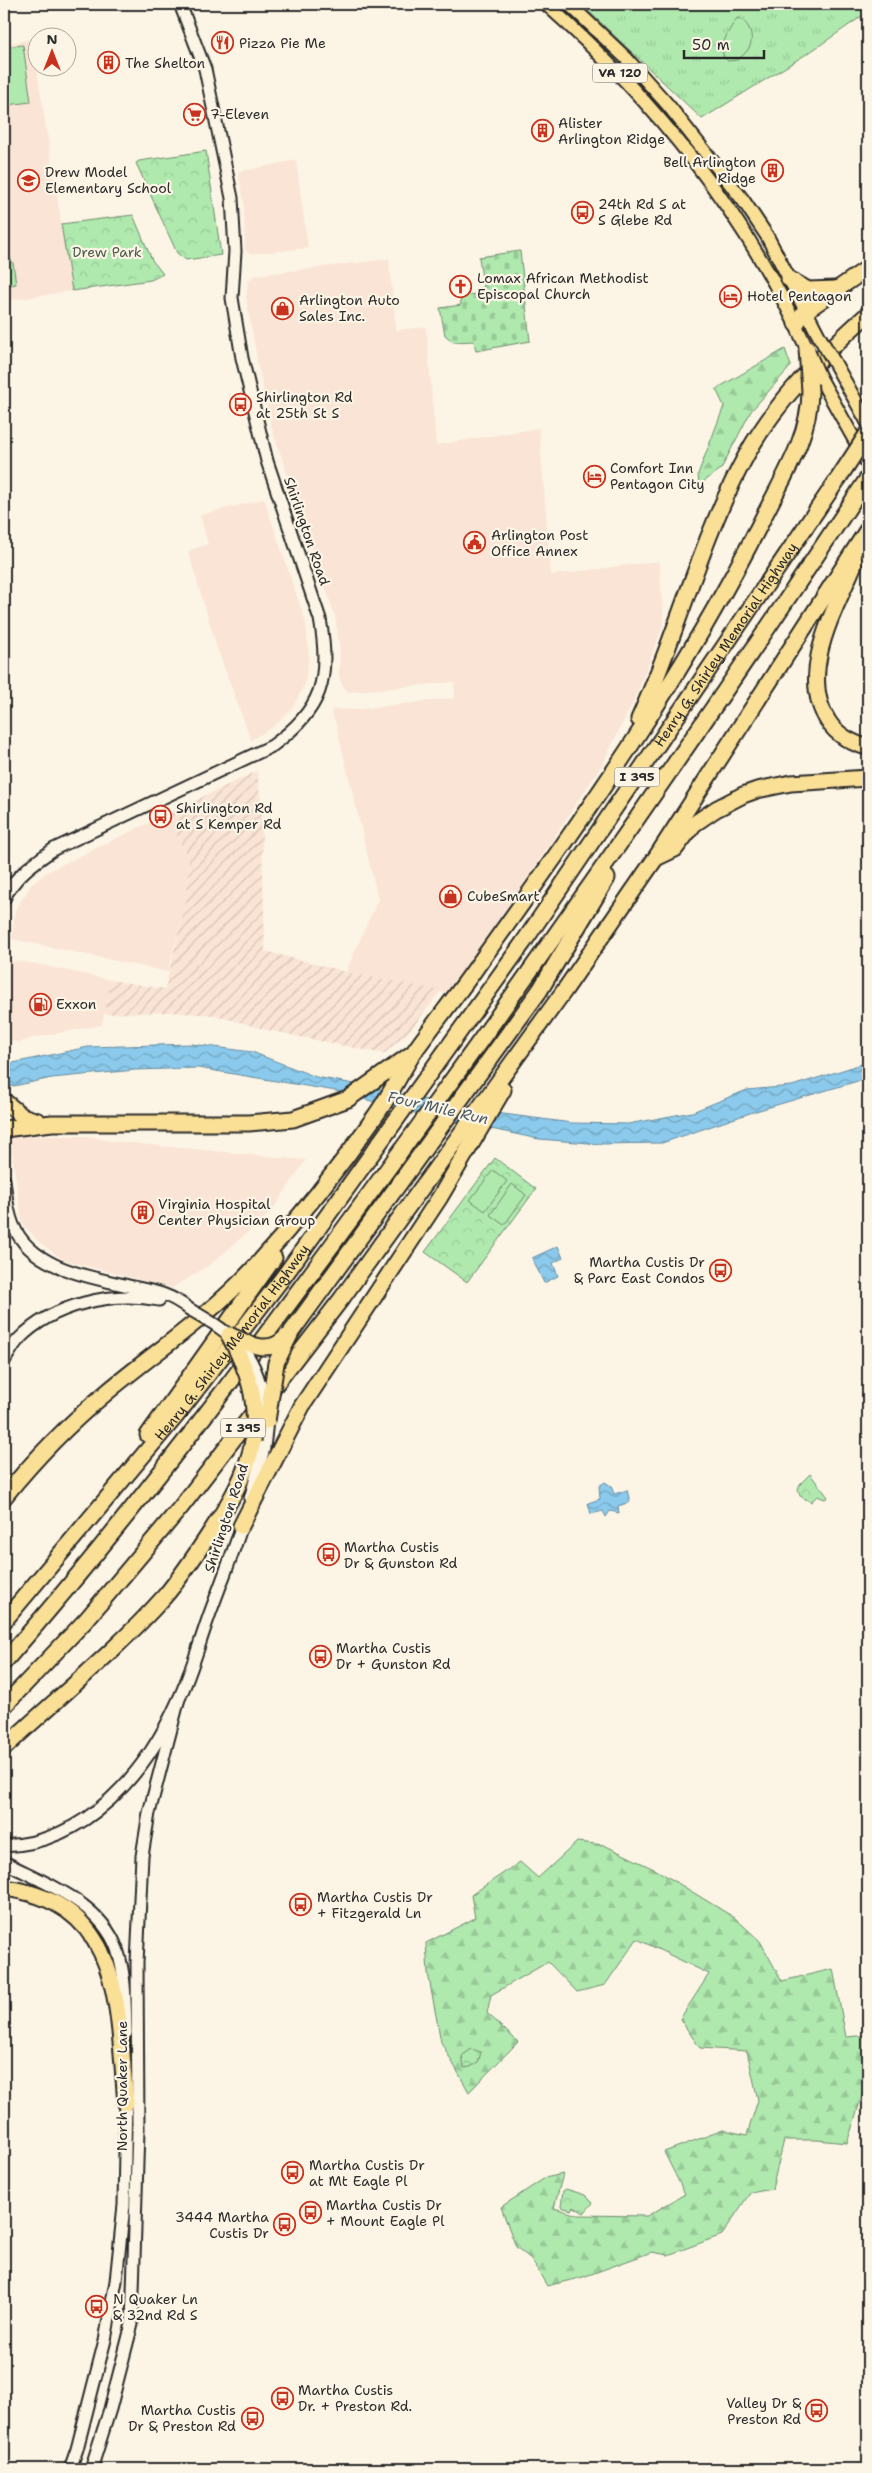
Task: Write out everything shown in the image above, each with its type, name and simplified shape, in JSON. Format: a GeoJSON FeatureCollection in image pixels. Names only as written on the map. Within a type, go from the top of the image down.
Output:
{"type":"FeatureCollection","features":[{"type":"Feature","properties":{"kind":"highway"},"geometry":{"type":"LineString","coordinates":[[800,318],[868,268]]}},
{"type":"Feature","properties":{"kind":"highway"},"geometry":{"type":"LineString","coordinates":[[789,279],[811,291],[840,288]]}},
{"type":"Feature","properties":{"kind":"highway"},"geometry":{"type":"LineString","coordinates":[[602,788],[638,722],[660,674],[709,538],[748,453],[774,414],[818,361],[865,317]]}},
{"type":"Feature","properties":{"kind":"highway"},"geometry":{"type":"LineString","coordinates":[[90,1519],[327,1180],[376,1115],[406,1061],[477,966],[602,788],[672,682],[749,544],[791,460],[806,424],[810,408],[807,349]]}},
{"type":"Feature","properties":{"kind":"highway","name":"Henry G. Shirley Memorial Highway"},"geometry":{"type":"LineString","coordinates":[[4,1621],[186,1402],[278,1284],[523,943],[868,433]]}},
{"type":"Feature","properties":{"kind":"highway"},"geometry":{"type":"LineString","coordinates":[[4,1662],[138,1503],[347,1228],[644,809],[868,478]]}},
{"type":"Feature","properties":{"kind":"highway"},"geometry":{"type":"LineString","coordinates":[[868,529],[819,651],[815,672],[816,692],[821,711],[831,727],[846,739],[868,747]]}},
{"type":"Feature","properties":{"kind":"highway"},"geometry":{"type":"LineString","coordinates":[[242,1526],[302,1406],[440,1197],[469,1134],[655,859],[868,529]]}},
{"type":"Feature","properties":{"kind":"highway"},"geometry":{"type":"LineString","coordinates":[[655,859],[675,849],[694,824],[716,809],[729,801],[757,790],[791,783],[868,778]]}},
{"type":"Feature","properties":{"kind":"highway"},"geometry":{"type":"LineString","coordinates":[[229,1336],[249,1344],[269,1348],[276,1347],[292,1331],[442,1128],[554,968],[589,911],[644,809]]}},
{"type":"Feature","properties":{"kind":"highway"},"geometry":{"type":"LineString","coordinates":[[4,1129],[52,1123],[249,1123],[293,1119],[337,1104],[364,1090],[406,1061]]}},
{"type":"Feature","properties":{"kind":"highway"},"geometry":{"type":"LineString","coordinates":[[6,1104],[22,1116],[52,1123]]}},
{"type":"Feature","properties":{"kind":"highway","name":"I 395"},"geometry":{"type":"LineString","coordinates":[[4,1706],[86,1620],[181,1507],[469,1134]]}},
{"type":"Feature","properties":{"kind":"highway"},"geometry":{"type":"LineString","coordinates":[[4,1497],[65,1430],[107,1392],[186,1331],[232,1291],[271,1248],[327,1180]]}},
{"type":"Feature","properties":{"kind":"highway"},"geometry":{"type":"LineString","coordinates":[[267,1421],[276,1363],[292,1331]]}},
{"type":"Feature","properties":{"kind":"highway"},"geometry":{"type":"LineString","coordinates":[[4,1748],[122,1641],[165,1596],[190,1564],[226,1509],[245,1470],[253,1441],[256,1417],[248,1375],[229,1336]]}},
{"type":"Feature","properties":{"kind":"highway"},"geometry":{"type":"LineString","coordinates":[[4,1888],[20,1890],[50,1900],[73,1913],[100,1948],[110,1976],[117,2010],[126,2103]]}},
{"type":"Feature","properties":{"kind":"main road","name":"Shirlington Road"},"geometry":{"type":"LineString","coordinates":[[4,898],[9,887],[26,869],[54,850],[272,746],[294,730],[307,716],[318,695],[324,667],[324,641],[320,619],[267,461],[239,344],[231,285],[235,251],[232,198],[205,69],[180,4]]}},
{"type":"Feature","properties":{"kind":"main road","name":"VA 120"},"geometry":{"type":"LineString","coordinates":[[546,4],[618,70],[688,150],[800,318],[820,338],[868,423]]}},
{"type":"Feature","properties":{"kind":"main road","name":"VA 120"},"geometry":{"type":"LineString","coordinates":[[569,4],[626,58],[668,105],[731,184],[767,236],[789,279],[807,349],[820,378],[868,464]]}},
{"type":"Feature","properties":{"kind":"main road"},"geometry":{"type":"LineString","coordinates":[[4,1180],[13,1224],[21,1239],[49,1262],[91,1277],[173,1297],[189,1309]]}},
{"type":"Feature","properties":{"kind":"main road","name":"Shirlington Road"},"geometry":{"type":"LineString","coordinates":[[4,1361],[18,1339],[37,1324],[53,1314],[75,1306],[114,1298],[145,1297],[168,1302],[189,1309],[214,1323],[243,1347],[252,1361],[263,1390],[267,1421],[264,1448],[242,1526],[178,1702],[152,1750],[118,1793],[93,1814],[50,1838],[30,1844],[4,1846]]}},
{"type":"Feature","properties":{"kind":"main road","name":"North Quaker Lane"},"geometry":{"type":"LineString","coordinates":[[91,2469],[110,2409],[132,2324],[138,2130],[137,1963],[142,1856],[149,1813],[178,1702]]}},
{"type":"Feature","properties":{"kind":"main road","name":"North Quaker Lane"},"geometry":{"type":"LineString","coordinates":[[4,1862],[65,1893],[89,1910],[108,1933],[117,1948],[123,1972],[126,2103],[124,2205],[116,2281],[105,2340],[77,2449],[70,2469]]}},
{"type":"Feature","properties":{"kind":"shaded area","name":"Drew Model Elementary School"},"geometry":{"type":"Polygon","coordinates":[[[28,40],[28,78],[38,78],[72,291],[4,301],[4,45],[28,40]]]}},
{"type":"Feature","properties":{"kind":"shaded area"},"geometry":{"type":"Polygon","coordinates":[[[296,160],[308,248],[251,254],[247,252],[245,250],[244,202],[238,172],[296,160]]]}},
{"type":"Feature","properties":{"kind":"shaded area"},"geometry":{"type":"Polygon","coordinates":[[[389,259],[396,330],[426,327],[436,445],[539,428],[551,575],[659,561],[664,623],[636,696],[603,763],[530,874],[447,993],[346,972],[378,899],[336,724],[331,712],[333,709],[353,710],[455,698],[454,682],[348,692],[343,686],[339,677],[340,651],[335,616],[271,426],[246,297],[248,282],[257,275],[389,259]]]}},
{"type":"Feature","properties":{"kind":"shaded area"},"geometry":{"type":"Polygon","coordinates":[[[264,499],[306,623],[309,657],[305,683],[292,709],[273,727],[251,740],[217,648],[188,551],[208,544],[200,515],[264,499]]]}},
{"type":"Feature","properties":{"kind":"shaded area"},"geometry":{"type":"Polygon","coordinates":[[[257,771],[261,805],[265,951],[346,972],[441,991],[411,1029],[384,1054],[267,1030],[214,1015],[168,1012],[104,1014],[111,980],[165,989],[185,905],[189,860],[167,814],[257,771]]]}},
{"type":"Feature","properties":{"kind":"shaded area"},"geometry":{"type":"Polygon","coordinates":[[[167,814],[189,860],[185,905],[168,972],[12,939],[15,910],[31,885],[47,872],[167,814]]]}},
{"type":"Feature","properties":{"kind":"shaded area"},"geometry":{"type":"Polygon","coordinates":[[[10,961],[31,963],[111,980],[102,1025],[32,1038],[19,1043],[11,1040],[7,1032],[10,961]]]}},
{"type":"Feature","properties":{"kind":"shaded area"},"geometry":{"type":"Polygon","coordinates":[[[10,1136],[88,1136],[110,1141],[306,1160],[271,1212],[211,1264],[172,1288],[64,1260],[38,1241],[22,1223],[10,1136]]]}},
{"type":"Feature","properties":{"kind":"green space"},"geometry":{"type":"Polygon","coordinates":[[[581,4],[868,4],[868,12],[813,50],[702,119],[581,4]]]}},
{"type":"Feature","properties":{"kind":"green space"},"geometry":{"type":"Polygon","coordinates":[[[737,18],[748,26],[751,34],[751,44],[739,59],[728,61],[724,57],[723,46],[727,34],[737,18]]]}},
{"type":"Feature","properties":{"kind":"green space"},"geometry":{"type":"Polygon","coordinates":[[[23,45],[31,102],[7,105],[4,81],[4,47],[23,45]]]}},
{"type":"Feature","properties":{"kind":"green space"},"geometry":{"type":"Polygon","coordinates":[[[206,151],[221,255],[186,260],[177,253],[136,163],[206,151]]]}},
{"type":"Feature","properties":{"kind":"green space","name":"Drew Park"},"geometry":{"type":"Polygon","coordinates":[[[133,215],[152,260],[163,274],[151,280],[72,291],[61,224],[133,215]]]}},
{"type":"Feature","properties":{"kind":"green space"},"geometry":{"type":"Polygon","coordinates":[[[4,247],[13,263],[16,284],[4,286],[4,247]]]}},
{"type":"Feature","properties":{"kind":"green space"},"geometry":{"type":"Polygon","coordinates":[[[520,251],[530,341],[476,351],[474,341],[453,342],[445,335],[440,308],[461,305],[460,296],[484,293],[479,257],[520,251]]]}},
{"type":"Feature","properties":{"kind":"green space"},"geometry":{"type":"Polygon","coordinates":[[[785,349],[791,366],[751,411],[721,469],[699,485],[698,474],[724,406],[716,389],[785,349]]]}},
{"type":"Feature","properties":{"kind":"green space"},"geometry":{"type":"Polygon","coordinates":[[[495,1158],[536,1189],[467,1282],[425,1252],[495,1158]]]}},
{"type":"Feature","properties":{"kind":"green space"},"geometry":{"type":"Polygon","coordinates":[[[493,1170],[507,1181],[485,1211],[470,1200],[493,1170]]]}},
{"type":"Feature","properties":{"kind":"green space"},"geometry":{"type":"Polygon","coordinates":[[[512,1184],[526,1195],[504,1225],[490,1215],[512,1184]]]}},
{"type":"Feature","properties":{"kind":"green space"},"geometry":{"type":"Polygon","coordinates":[[[810,1474],[828,1497],[825,1499],[817,1496],[811,1502],[800,1496],[798,1489],[800,1484],[810,1474]]]}},
{"type":"Feature","properties":{"kind":"green space"},"geometry":{"type":"Polygon","coordinates":[[[577,1842],[604,1845],[658,1871],[735,1918],[760,1941],[782,1981],[833,1969],[846,2037],[868,2035],[868,2077],[847,2143],[817,2140],[784,2140],[772,2189],[750,2193],[722,2235],[668,2255],[652,2252],[583,2277],[547,2286],[531,2259],[516,2247],[501,2207],[545,2178],[563,2174],[554,2208],[578,2215],[647,2216],[685,2194],[664,2152],[723,2130],[747,2135],[758,2100],[747,2051],[700,2048],[680,2019],[709,1974],[637,1939],[605,1985],[577,1992],[548,1962],[491,1995],[487,2013],[518,2042],[469,2092],[441,2042],[428,1973],[426,1943],[475,1918],[471,1895],[520,1862],[538,1878],[577,1842]]]}},
{"type":"Feature","properties":{"kind":"green space"},"geometry":{"type":"Polygon","coordinates":[[[471,2049],[481,2052],[478,2063],[464,2068],[462,2056],[471,2049]]]}},
{"type":"Feature","properties":{"kind":"green space"},"geometry":{"type":"Polygon","coordinates":[[[566,2189],[585,2195],[593,2203],[584,2213],[574,2207],[571,2210],[561,2207],[563,2191],[566,2189]]]}},
{"type":"Feature","properties":{"kind":"water","name":"Four Mile Run"},"geometry":{"type":"Polygon","coordinates":[[[192,1044],[252,1052],[316,1077],[376,1088],[465,1109],[572,1123],[628,1124],[692,1112],[747,1090],[792,1086],[868,1062],[868,1078],[756,1111],[662,1143],[601,1144],[539,1139],[410,1112],[336,1091],[198,1068],[135,1070],[52,1078],[4,1088],[4,1066],[13,1063],[88,1047],[192,1044]]]}},
{"type":"Feature","properties":{"kind":"water"},"geometry":{"type":"Polygon","coordinates":[[[558,1246],[563,1258],[553,1263],[558,1276],[544,1283],[532,1258],[558,1246]]]}},
{"type":"Feature","properties":{"kind":"water"},"geometry":{"type":"Polygon","coordinates":[[[605,1482],[611,1486],[614,1494],[627,1490],[630,1502],[618,1506],[619,1513],[610,1511],[606,1517],[603,1511],[591,1514],[588,1503],[600,1499],[599,1486],[605,1482]]]}},
{"type":"Feature","properties":{"kind":"place","name":"Pizza Pie Me"},"geometry":{"type":"Point","coordinates":[223,43]}},
{"type":"Feature","properties":{"kind":"place","name":"The Shelton"},"geometry":{"type":"Point","coordinates":[109,63]}},
{"type":"Feature","properties":{"kind":"place","name":"7-Eleven"},"geometry":{"type":"Point","coordinates":[194,114]}},
{"type":"Feature","properties":{"kind":"place","name":"Alister Arlington Ridge"},"geometry":{"type":"Point","coordinates":[542,131]}},
{"type":"Feature","properties":{"kind":"place","name":"Bell Arlington Ridge"},"geometry":{"type":"Point","coordinates":[772,170]}},
{"type":"Feature","properties":{"kind":"place","name":"Drew Model Elementary School"},"geometry":{"type":"Point","coordinates":[29,180]}},
{"type":"Feature","properties":{"kind":"place","name":"24th Rd S at S Glebe Rd"},"geometry":{"type":"Point","coordinates":[582,212]}},
{"type":"Feature","properties":{"kind":"place","name":"Lomax African Methodist Episcopal Church"},"geometry":{"type":"Point","coordinates":[461,286]}},
{"type":"Feature","properties":{"kind":"place","name":"Hotel Pentagon"},"geometry":{"type":"Point","coordinates":[731,296]}},
{"type":"Feature","properties":{"kind":"place","name":"Arlington Auto Sales Inc."},"geometry":{"type":"Point","coordinates":[283,308]}},
{"type":"Feature","properties":{"kind":"place","name":"Shirlington Rd at 25th St S"},"geometry":{"type":"Point","coordinates":[240,405]}},
{"type":"Feature","properties":{"kind":"place","name":"Comfort Inn Pentagon City"},"geometry":{"type":"Point","coordinates":[594,476]}},
{"type":"Feature","properties":{"kind":"place","name":"Arlington Post Office Annex"},"geometry":{"type":"Point","coordinates":[475,543]}},
{"type":"Feature","properties":{"kind":"place","name":"Shirlington Rd at S Kemper Rd"},"geometry":{"type":"Point","coordinates":[160,816]}},
{"type":"Feature","properties":{"kind":"place","name":"CubeSmart"},"geometry":{"type":"Point","coordinates":[451,896]}},
{"type":"Feature","properties":{"kind":"place","name":"Exxon"},"geometry":{"type":"Point","coordinates":[40,1004]}},
{"type":"Feature","properties":{"kind":"place","name":"Virginia Hospital Center Physician Group"},"geometry":{"type":"Point","coordinates":[142,1212]}},
{"type":"Feature","properties":{"kind":"place","name":"Martha Custis Dr & Parc East Condos"},"geometry":{"type":"Point","coordinates":[721,1270]}},
{"type":"Feature","properties":{"kind":"place","name":"Martha Custis Dr & Gunston Rd"},"geometry":{"type":"Point","coordinates":[328,1555]}},
{"type":"Feature","properties":{"kind":"place","name":"Martha Custis Dr + Gunston Rd"},"geometry":{"type":"Point","coordinates":[320,1656]}},
{"type":"Feature","properties":{"kind":"place","name":"Martha Custis Dr + Fitzgerald Ln"},"geometry":{"type":"Point","coordinates":[301,1905]}},
{"type":"Feature","properties":{"kind":"place","name":"Martha Custis Dr at Mt Eagle Pl"},"geometry":{"type":"Point","coordinates":[293,2173]}},
{"type":"Feature","properties":{"kind":"place","name":"Martha Custis Dr + Mount Eagle Pl"},"geometry":{"type":"Point","coordinates":[310,2213]}},
{"type":"Feature","properties":{"kind":"place","name":"3444 Martha Custis Dr"},"geometry":{"type":"Point","coordinates":[285,2225]}},
{"type":"Feature","properties":{"kind":"place","name":"N Quaker Ln & 32nd Rd S"},"geometry":{"type":"Point","coordinates":[97,2307]}},
{"type":"Feature","properties":{"kind":"place","name":"Martha Custis Dr. + Preston Rd."},"geometry":{"type":"Point","coordinates":[282,2398]}},
{"type":"Feature","properties":{"kind":"place","name":"Valley Dr & Preston Rd"},"geometry":{"type":"Point","coordinates":[817,2411]}},
{"type":"Feature","properties":{"kind":"place","name":"Martha Custis Dr & Preston Rd"},"geometry":{"type":"Point","coordinates":[252,2418]}}]}
